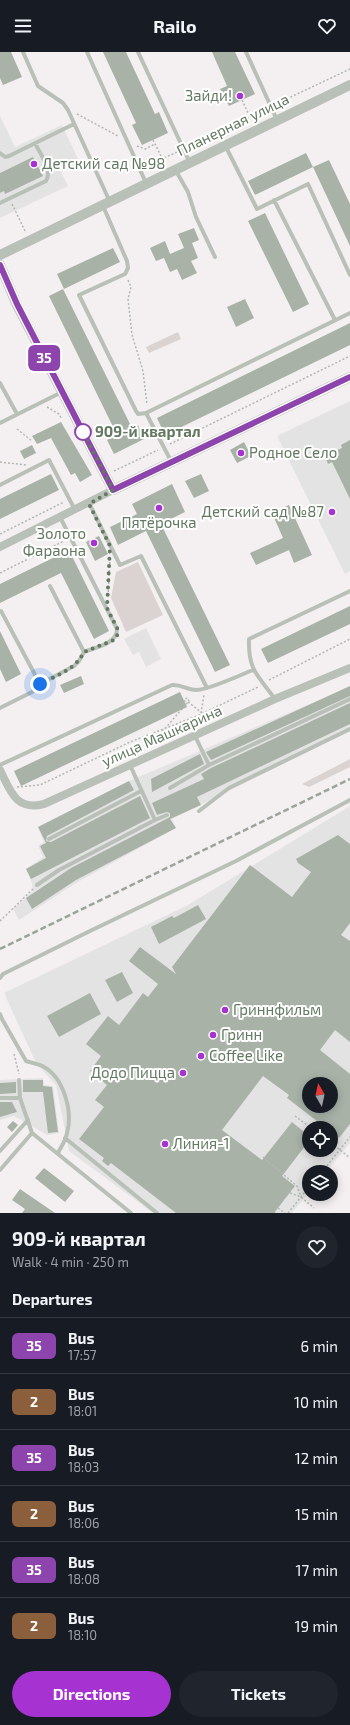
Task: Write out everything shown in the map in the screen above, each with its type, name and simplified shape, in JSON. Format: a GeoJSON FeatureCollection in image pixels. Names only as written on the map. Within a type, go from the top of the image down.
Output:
{"type":"FeatureCollection","features":[{"type":"Feature","properties":{"kind":"street","name":"Планерная улица"},"geometry":{"type":"LineString","coordinates":[[0,254],[190,164],[350,85]]}},
{"type":"Feature","properties":{"kind":"street"},"geometry":{"type":"LineString","coordinates":[[0,265],[17,304],[113,490]]}},
{"type":"Feature","properties":{"kind":"street"},"geometry":{"type":"LineString","coordinates":[[0,547],[89,504],[113,490],[350,377]]}},
{"type":"Feature","properties":{"kind":"street","name":"улица Машкарина"},"geometry":{"type":"LineString","coordinates":[[0,770],[9,788],[19,802],[30,806],[44,804],[275,699],[350,668]]}},
{"type":"Feature","properties":{"kind":"lane"},"geometry":{"type":"LineString","coordinates":[[23,52],[38,86],[63,103],[68,110],[127,261],[128,268],[125,274],[79,295],[138,414],[146,413],[350,313]]}},
{"type":"Feature","properties":{"kind":"lane"},"geometry":{"type":"LineString","coordinates":[[87,52],[147,184]]}},
{"type":"Feature","properties":{"kind":"lane"},"geometry":{"type":"LineString","coordinates":[[138,52],[190,164]]}},
{"type":"Feature","properties":{"kind":"lane"},"geometry":{"type":"LineString","coordinates":[[246,52],[277,120]]}},
{"type":"Feature","properties":{"kind":"lane"},"geometry":{"type":"LineString","coordinates":[[0,153],[5,157],[9,156],[74,124]]}},
{"type":"Feature","properties":{"kind":"lane"},"geometry":{"type":"LineString","coordinates":[[0,203],[46,181],[49,177],[48,171],[34,143]]}},
{"type":"Feature","properties":{"kind":"lane"},"geometry":{"type":"LineString","coordinates":[[225,146],[257,209],[308,184],[350,275]]}},
{"type":"Feature","properties":{"kind":"lane"},"geometry":{"type":"LineString","coordinates":[[175,171],[188,192],[196,217],[215,257]]}},
{"type":"Feature","properties":{"kind":"lane"},"geometry":{"type":"LineString","coordinates":[[274,200],[335,320]]}},
{"type":"Feature","properties":{"kind":"lane"},"geometry":{"type":"LineString","coordinates":[[0,382],[17,414]]}},
{"type":"Feature","properties":{"kind":"lane"},"geometry":{"type":"LineString","coordinates":[[0,423],[62,392]]}},
{"type":"Feature","properties":{"kind":"lane"},"geometry":{"type":"LineString","coordinates":[[146,413],[171,462]]}},
{"type":"Feature","properties":{"kind":"lane"},"geometry":{"type":"LineString","coordinates":[[0,485],[49,460],[75,510]]}},
{"type":"Feature","properties":{"kind":"lane"},"geometry":{"type":"LineString","coordinates":[[89,504],[120,565],[141,556],[207,688]]}},
{"type":"Feature","properties":{"kind":"lane"},"geometry":{"type":"LineString","coordinates":[[0,708],[32,692],[40,684],[74,666],[84,652],[114,640],[117,636],[118,630],[60,517]]}},
{"type":"Feature","properties":{"kind":"lane"},"geometry":{"type":"LineString","coordinates":[[50,586],[84,652]]}},
{"type":"Feature","properties":{"kind":"lane"},"geometry":{"type":"LineString","coordinates":[[275,699],[253,670],[249,654],[249,639],[350,591]]}},
{"type":"Feature","properties":{"kind":"lane"},"geometry":{"type":"LineString","coordinates":[[1,611],[40,684]]}},
{"type":"Feature","properties":{"kind":"lane"},"geometry":{"type":"LineString","coordinates":[[0,765],[172,685],[178,684],[197,690],[207,688],[253,670]]}},
{"type":"Feature","properties":{"kind":"lane"},"geometry":{"type":"LineString","coordinates":[[170,788],[209,765],[350,699]]}},
{"type":"Feature","properties":{"kind":"lane"},"geometry":{"type":"LineString","coordinates":[[198,811],[229,788],[350,729]]}},
{"type":"Feature","properties":{"kind":"lane"},"geometry":{"type":"LineString","coordinates":[[197,735],[209,765]]}},
{"type":"Feature","properties":{"kind":"lane"},"geometry":{"type":"LineString","coordinates":[[130,765],[155,820]]}},
{"type":"Feature","properties":{"kind":"lane"},"geometry":{"type":"LineString","coordinates":[[49,839],[141,791]]}},
{"type":"Feature","properties":{"kind":"lane"},"geometry":{"type":"LineString","coordinates":[[0,978],[3,974],[90,930],[236,861],[350,800]]}},
{"type":"Feature","properties":{"kind":"lane"},"geometry":{"type":"LineString","coordinates":[[37,885],[59,870],[167,815]]}},
{"type":"Feature","properties":{"kind":"lane"},"geometry":{"type":"LineString","coordinates":[[0,1014],[26,1061],[45,1067],[65,1091],[68,1103],[68,1134],[58,1153]]}},
{"type":"Feature","properties":{"kind":"lane"},"geometry":{"type":"LineString","coordinates":[[19,1080],[20,1098],[32,1133],[131,1213]]}},
{"type":"Feature","properties":{"kind":"lane"},"geometry":{"type":"LineString","coordinates":[[0,1098],[20,1098]]}},
{"type":"Feature","properties":{"kind":"lane"},"geometry":{"type":"LineString","coordinates":[[0,1151],[28,1120]]}},
{"type":"Feature","properties":{"kind":"lane"},"geometry":{"type":"LineString","coordinates":[[0,1170],[32,1133]]}},
{"type":"Feature","properties":{"kind":"lane"},"geometry":{"type":"LineString","coordinates":[[65,1138],[156,1213]]}},
{"type":"Feature","properties":{"kind":"path"},"geometry":{"type":"LineString","coordinates":[[140,169],[350,69]]}},
{"type":"Feature","properties":{"kind":"path"},"geometry":{"type":"LineString","coordinates":[[242,100],[250,117]]}},
{"type":"Feature","properties":{"kind":"path"},"geometry":{"type":"LineString","coordinates":[[68,110],[140,148],[145,149],[155,144]]}},
{"type":"Feature","properties":{"kind":"path"},"geometry":{"type":"LineString","coordinates":[[153,140],[162,158]]}},
{"type":"Feature","properties":{"kind":"path"},"geometry":{"type":"LineString","coordinates":[[9,199],[29,241]]}},
{"type":"Feature","properties":{"kind":"path"},"geometry":{"type":"LineString","coordinates":[[125,274],[131,287],[128,298],[132,335],[146,384],[146,413]]}},
{"type":"Feature","properties":{"kind":"path"},"geometry":{"type":"LineString","coordinates":[[105,475],[350,356]]}},
{"type":"Feature","properties":{"kind":"path"},"geometry":{"type":"LineString","coordinates":[[39,404],[59,414],[62,419]]}},
{"type":"Feature","properties":{"kind":"path"},"geometry":{"type":"LineString","coordinates":[[17,429],[32,441]]}},
{"type":"Feature","properties":{"kind":"path"},"geometry":{"type":"LineString","coordinates":[[0,462],[37,466]]}},
{"type":"Feature","properties":{"kind":"path"},"geometry":{"type":"LineString","coordinates":[[0,534],[70,500]]}},
{"type":"Feature","properties":{"kind":"path"},"geometry":{"type":"LineString","coordinates":[[0,573],[71,538]]}},
{"type":"Feature","properties":{"kind":"path"},"geometry":{"type":"LineString","coordinates":[[107,608],[110,546]]}},
{"type":"Feature","properties":{"kind":"path"},"geometry":{"type":"LineString","coordinates":[[9,788],[40,785],[130,742],[201,714],[350,640]]}},
{"type":"Feature","properties":{"kind":"path"},"geometry":{"type":"LineString","coordinates":[[197,735],[203,696],[207,688]]}},
{"type":"Feature","properties":{"kind":"path"},"geometry":{"type":"LineString","coordinates":[[150,757],[155,743],[187,703],[201,714]]}},
{"type":"Feature","properties":{"kind":"path"},"geometry":{"type":"LineString","coordinates":[[0,921],[37,885]]}},
{"type":"Feature","properties":{"kind":"path"},"geometry":{"type":"LineString","coordinates":[[13,1052],[17,1064],[19,1080]]}},
{"type":"Feature","properties":{"kind":"path"},"geometry":{"type":"LineString","coordinates":[[295,1116],[302,1121]]}},
{"type":"Feature","properties":{"kind":"path"},"geometry":{"type":"LineString","coordinates":[[328,1165],[350,1137]]}},
{"type":"Feature","properties":{"kind":"path"},"geometry":{"type":"LineString","coordinates":[[340,1150],[350,1158]]}},
{"type":"Feature","properties":{"kind":"path"},"geometry":{"type":"LineString","coordinates":[[263,1157],[297,1186],[301,1197]]}},
{"type":"Feature","properties":{"kind":"path"},"geometry":{"type":"LineString","coordinates":[[290,1193],[301,1197],[314,1208]]}},
{"type":"Feature","properties":{"kind":"path"},"geometry":{"type":"LineString","coordinates":[[288,1213],[301,1197]]}},
{"type":"Feature","properties":{"kind":"path"},"geometry":{"type":"LineString","coordinates":[[278,1208],[285,1213]]}},
{"type":"Feature","properties":{"kind":"shaded area","name":"Детский сад №98"},"geometry":{"type":"Polygon","coordinates":[[[0,116],[15,147],[62,125],[78,159],[59,168],[68,186],[0,218],[0,116]]]}},
{"type":"Feature","properties":{"kind":"shaded area"},"geometry":{"type":"Polygon","coordinates":[[[178,332],[181,339],[149,353],[146,347],[178,332]]]}},
{"type":"Feature","properties":{"kind":"shaded area","name":"Детский сад №87"},"geometry":{"type":"Polygon","coordinates":[[[350,401],[350,571],[345,574],[277,436],[350,401]]]}},
{"type":"Feature","properties":{"kind":"shaded area"},"geometry":{"type":"Polygon","coordinates":[[[138,562],[163,615],[126,632],[111,598],[116,572],[138,562]]]}},
{"type":"Feature","properties":{"kind":"shaded area"},"geometry":{"type":"Polygon","coordinates":[[[146,628],[161,659],[146,667],[139,652],[133,655],[124,639],[146,628]]]}},
{"type":"Feature","properties":{"kind":"shaded area"},"geometry":{"type":"Polygon","coordinates":[[[350,687],[350,731],[172,819],[176,828],[76,883],[19,920],[13,909],[33,891],[32,883],[26,869],[43,857],[38,846],[44,842],[38,827],[129,781],[350,687]]]}},
{"type":"Feature","properties":{"kind":"shaded area"},"geometry":{"type":"Polygon","coordinates":[[[350,759],[350,767],[309,787],[302,784],[350,759]]]}},
{"type":"Feature","properties":{"kind":"shaded area","name":"Гринн"},"geometry":{"type":"Polygon","coordinates":[[[350,806],[350,1143],[332,1165],[302,1165],[302,1201],[292,1213],[153,1213],[69,1151],[56,1085],[36,1063],[4,993],[188,905],[350,806]]]}},
{"type":"Feature","properties":{"kind":"shaded area"},"geometry":{"type":"Polygon","coordinates":[[[43,1078],[44,1085],[53,1086],[59,1133],[47,1135],[14,1116],[0,1120],[0,1080],[43,1078]]]}},
{"type":"Feature","properties":{"kind":"building"},"geometry":{"type":"Polygon","coordinates":[[[0,52],[11,52],[22,77],[3,85],[0,78],[0,52]]]}},
{"type":"Feature","properties":{"kind":"building"},"geometry":{"type":"Polygon","coordinates":[[[103,52],[126,52],[155,114],[159,112],[168,133],[142,145],[132,125],[136,123],[103,52]]]}},
{"type":"Feature","properties":{"kind":"building"},"geometry":{"type":"Polygon","coordinates":[[[212,52],[235,52],[255,94],[229,106],[220,89],[227,86],[212,52]]]}},
{"type":"Feature","properties":{"kind":"building"},"geometry":{"type":"Polygon","coordinates":[[[306,153],[313,167],[255,195],[248,181],[306,153]]]}},
{"type":"Feature","properties":{"kind":"building"},"geometry":{"type":"Polygon","coordinates":[[[33,157],[43,176],[5,194],[4,191],[0,193],[0,173],[33,157]]]}},
{"type":"Feature","properties":{"kind":"building"},"geometry":{"type":"Polygon","coordinates":[[[329,160],[350,204],[350,246],[313,167],[329,160]]]}},
{"type":"Feature","properties":{"kind":"building"},"geometry":{"type":"Polygon","coordinates":[[[265,213],[309,304],[293,312],[248,221],[265,213]]]}},
{"type":"Feature","properties":{"kind":"building"},"geometry":{"type":"Polygon","coordinates":[[[194,228],[199,240],[192,243],[198,258],[191,261],[197,273],[182,280],[177,269],[170,272],[164,258],[156,261],[150,248],[165,241],[170,254],[184,248],[178,234],[194,228]]]}},
{"type":"Feature","properties":{"kind":"building"},"geometry":{"type":"Polygon","coordinates":[[[113,248],[120,262],[64,289],[57,274],[113,248]]]}},
{"type":"Feature","properties":{"kind":"building"},"geometry":{"type":"Polygon","coordinates":[[[63,289],[132,428],[138,425],[144,439],[114,454],[107,440],[117,435],[49,296],[63,289]]]}},
{"type":"Feature","properties":{"kind":"building"},"geometry":{"type":"Polygon","coordinates":[[[245,299],[254,318],[236,327],[227,307],[245,299]]]}},
{"type":"Feature","properties":{"kind":"building"},"geometry":{"type":"Polygon","coordinates":[[[350,323],[350,345],[165,435],[157,418],[350,323]]]}},
{"type":"Feature","properties":{"kind":"building"},"geometry":{"type":"Polygon","coordinates":[[[61,422],[92,475],[80,482],[75,473],[71,475],[51,438],[37,444],[32,436],[61,422]]]}},
{"type":"Feature","properties":{"kind":"building"},"geometry":{"type":"Polygon","coordinates":[[[350,440],[350,499],[332,462],[328,464],[325,456],[342,448],[341,445],[350,440]]]}},
{"type":"Feature","properties":{"kind":"building"},"geometry":{"type":"Polygon","coordinates":[[[244,442],[251,456],[237,463],[230,450],[244,442]]]}},
{"type":"Feature","properties":{"kind":"building"},"geometry":{"type":"Polygon","coordinates":[[[32,445],[36,453],[24,459],[20,451],[32,445]]]}},
{"type":"Feature","properties":{"kind":"building"},"geometry":{"type":"Polygon","coordinates":[[[51,474],[59,490],[0,519],[0,499],[51,474]]]}},
{"type":"Feature","properties":{"kind":"building"},"geometry":{"type":"Polygon","coordinates":[[[201,474],[209,491],[194,498],[185,481],[201,474]]]}},
{"type":"Feature","properties":{"kind":"building"},"geometry":{"type":"Polygon","coordinates":[[[172,484],[185,512],[161,524],[230,665],[215,672],[146,531],[118,545],[110,527],[137,514],[132,504],[172,484]]]}},
{"type":"Feature","properties":{"kind":"building"},"geometry":{"type":"Polygon","coordinates":[[[289,505],[312,555],[294,563],[289,550],[256,565],[250,553],[283,538],[272,513],[289,505]]]}},
{"type":"Feature","properties":{"kind":"building"},"geometry":{"type":"Polygon","coordinates":[[[99,536],[108,554],[95,561],[86,542],[99,536]]]}},
{"type":"Feature","properties":{"kind":"building"},"geometry":{"type":"Polygon","coordinates":[[[69,550],[109,631],[94,639],[61,573],[0,603],[0,584],[69,550]]]}},
{"type":"Feature","properties":{"kind":"building"},"geometry":{"type":"Polygon","coordinates":[[[350,606],[350,624],[268,663],[261,649],[350,606]]]}},
{"type":"Feature","properties":{"kind":"building"},"geometry":{"type":"Polygon","coordinates":[[[0,631],[21,674],[6,682],[0,669],[0,631]]]}},
{"type":"Feature","properties":{"kind":"building"},"geometry":{"type":"Polygon","coordinates":[[[81,676],[84,684],[64,693],[60,685],[81,676]]]}},
{"type":"Feature","properties":{"kind":"building"},"geometry":{"type":"Polygon","coordinates":[[[350,686],[350,696],[211,760],[206,752],[350,686]]]}},
{"type":"Feature","properties":{"kind":"building"},"geometry":{"type":"Polygon","coordinates":[[[180,692],[187,707],[21,786],[14,771],[180,692]]]}},
{"type":"Feature","properties":{"kind":"building"},"geometry":{"type":"Polygon","coordinates":[[[350,703],[350,724],[197,797],[201,805],[170,819],[176,828],[76,880],[32,909],[26,898],[71,868],[170,817],[170,813],[167,812],[157,815],[152,803],[204,779],[201,774],[211,768],[350,703]]]}},
{"type":"Feature","properties":{"kind":"building"},"geometry":{"type":"Polygon","coordinates":[[[200,754],[204,764],[152,792],[151,779],[200,754]]]}},
{"type":"Feature","properties":{"kind":"building"},"geometry":{"type":"Polygon","coordinates":[[[129,781],[134,790],[47,836],[46,841],[51,842],[140,796],[150,818],[31,879],[26,869],[46,858],[40,846],[46,843],[38,827],[129,781]]]}},
{"type":"Feature","properties":{"kind":"building","name":"Гринн"},"geometry":{"type":"Polygon","coordinates":[[[338,835],[350,844],[350,923],[341,935],[350,941],[350,1042],[335,1030],[320,1050],[350,1074],[350,1124],[339,1138],[338,1121],[317,1121],[306,1113],[338,1113],[338,1077],[302,1077],[302,1110],[287,1098],[289,1095],[263,1076],[222,1130],[262,1160],[292,1122],[302,1130],[302,1150],[282,1176],[295,1186],[274,1213],[176,1213],[111,1163],[108,1166],[102,1161],[104,1158],[79,1139],[104,1107],[95,1100],[107,1085],[90,1071],[101,1056],[86,1044],[108,1016],[119,1025],[143,993],[148,997],[158,984],[129,961],[140,947],[176,974],[172,967],[250,865],[292,897],[311,872],[298,863],[296,859],[338,835]]]}},
{"type":"Feature","properties":{"kind":"building"},"geometry":{"type":"Polygon","coordinates":[[[198,905],[206,919],[159,944],[151,927],[172,916],[174,918],[198,905]]]}},
{"type":"Feature","properties":{"kind":"building"},"geometry":{"type":"Polygon","coordinates":[[[122,972],[133,993],[117,1002],[105,980],[122,972]]]}},
{"type":"Feature","properties":{"kind":"building"},"geometry":{"type":"Polygon","coordinates":[[[90,993],[101,1014],[59,1037],[47,1016],[90,993]]]}},
{"type":"Feature","properties":{"kind":"building"},"geometry":{"type":"Polygon","coordinates":[[[23,1080],[43,1080],[43,1086],[52,1087],[58,1132],[48,1133],[43,1092],[23,1092],[23,1080]]]}},
{"type":"Feature","properties":{"kind":"building"},"geometry":{"type":"Polygon","coordinates":[[[16,1082],[16,1093],[0,1094],[0,1083],[16,1082]]]}},
{"type":"Feature","properties":{"kind":"building"},"geometry":{"type":"Polygon","coordinates":[[[0,1102],[12,1102],[17,1112],[0,1117],[0,1102]]]}},
{"type":"Feature","properties":{"kind":"building"},"geometry":{"type":"Polygon","coordinates":[[[13,1121],[18,1125],[12,1132],[7,1127],[13,1121]]]}},
{"type":"Feature","properties":{"kind":"building"},"geometry":{"type":"Polygon","coordinates":[[[44,1168],[74,1191],[65,1202],[35,1178],[44,1168]]]}},
{"type":"Feature","properties":{"kind":"building"},"geometry":{"type":"Polygon","coordinates":[[[20,1189],[55,1213],[22,1213],[25,1209],[12,1200],[20,1189]]]}},
{"type":"Feature","properties":{"kind":"railway"},"geometry":{"type":"LineString","coordinates":[[0,949],[350,779]]}},
{"type":"Feature","properties":{"kind":"bus line","name":"35"},"geometry":{"type":"LineString","coordinates":[[0,265],[17,304],[113,490],[350,377]]}},
{"type":"Feature","properties":{"kind":"place","name":"Зайди!"},"geometry":{"type":"Point","coordinates":[240,96]}},
{"type":"Feature","properties":{"kind":"place","name":"Детский сад №98"},"geometry":{"type":"Point","coordinates":[34,164]}},
{"type":"Feature","properties":{"kind":"place","name":"909-й квартал"},"geometry":{"type":"Point","coordinates":[83,432]}},
{"type":"Feature","properties":{"kind":"place","name":"Родное Село"},"geometry":{"type":"Point","coordinates":[241,453]}},
{"type":"Feature","properties":{"kind":"place","name":"Пятёрочка"},"geometry":{"type":"Point","coordinates":[159,508]}},
{"type":"Feature","properties":{"kind":"place","name":"Детский сад №87"},"geometry":{"type":"Point","coordinates":[332,512]}},
{"type":"Feature","properties":{"kind":"place","name":"Золото Фараона"},"geometry":{"type":"Point","coordinates":[94,543]}},
{"type":"Feature","properties":{"kind":"place","name":"Гриннфильм"},"geometry":{"type":"Point","coordinates":[225,1010]}},
{"type":"Feature","properties":{"kind":"place","name":"Гринн"},"geometry":{"type":"Point","coordinates":[213,1035]}},
{"type":"Feature","properties":{"kind":"place","name":"Coffee Like"},"geometry":{"type":"Point","coordinates":[201,1056]}},
{"type":"Feature","properties":{"kind":"place","name":"Додо Пицца"},"geometry":{"type":"Point","coordinates":[183,1073]}},
{"type":"Feature","properties":{"kind":"place","name":"Линия-1"},"geometry":{"type":"Point","coordinates":[165,1144]}},
{"type":"Feature","properties":{"kind":"route"},"geometry":{"type":"LineString","coordinates":[[40,684],[74,666],[84,652],[114,640],[117,636],[118,630],[107,608],[111,553],[110,546],[89,504],[113,490],[83,432]]}}]}
